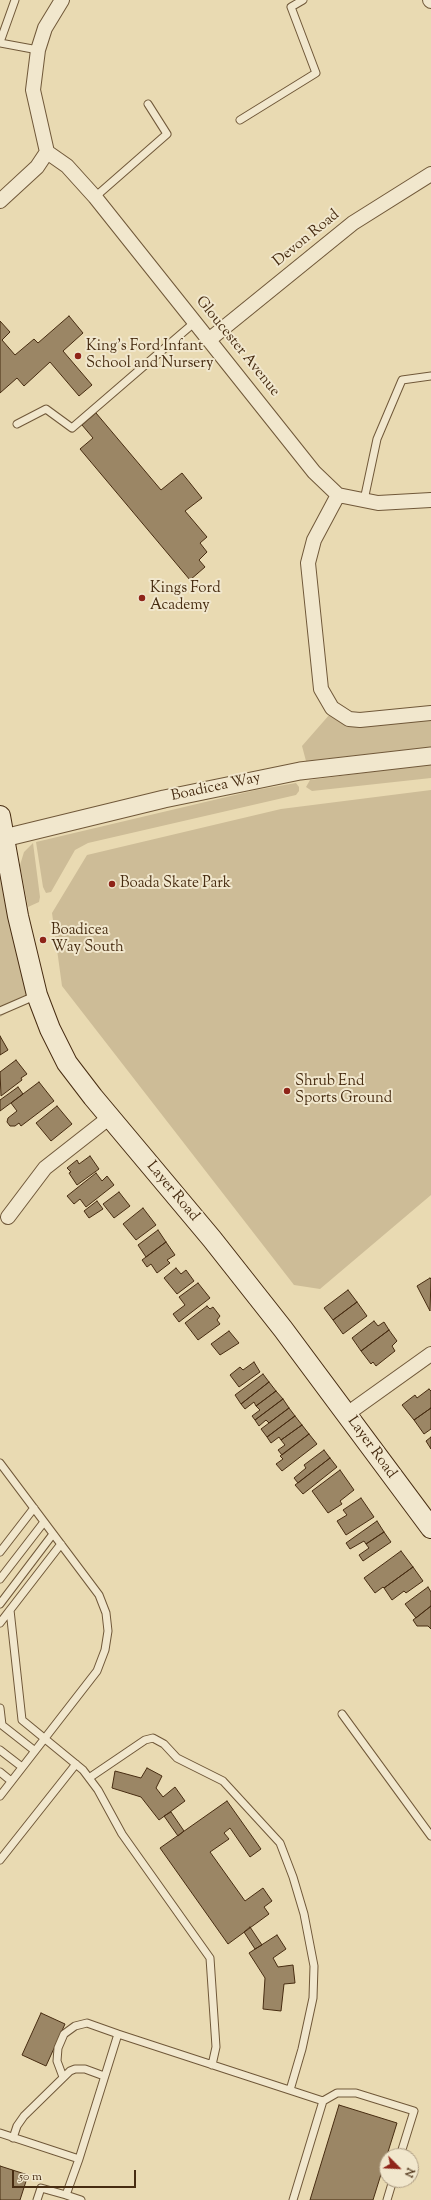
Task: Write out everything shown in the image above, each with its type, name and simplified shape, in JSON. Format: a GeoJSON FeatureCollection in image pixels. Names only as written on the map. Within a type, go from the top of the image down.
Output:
{"type":"FeatureCollection","features":[{"type":"Feature","properties":{"kind":"main road","name":"Layer Road"},"geometry":{"type":"LineString","coordinates":[[0,816],[18,916],[36,996],[50,1029],[68,1063],[110,1118],[258,1296],[431,1528]]}},
{"type":"Feature","properties":{"kind":"street"},"geometry":{"type":"LineString","coordinates":[[0,201],[37,167],[47,152],[33,90],[38,50],[45,28],[62,0]]}},
{"type":"Feature","properties":{"kind":"street","name":"Gloucester Avenue"},"geometry":{"type":"LineString","coordinates":[[47,152],[67,166],[95,197],[210,339],[314,472],[338,495]]}},
{"type":"Feature","properties":{"kind":"street","name":"Devon Road"},"geometry":{"type":"LineString","coordinates":[[210,339],[353,223],[431,174]]}},
{"type":"Feature","properties":{"kind":"street"},"geometry":{"type":"LineString","coordinates":[[431,500],[378,503],[338,495],[314,540],[308,563],[321,689],[332,708],[349,719],[360,720],[431,714]]}},
{"type":"Feature","properties":{"kind":"street","name":"Boadicea Way"},"geometry":{"type":"LineString","coordinates":[[4,838],[164,799],[300,771],[431,756]]}},
{"type":"Feature","properties":{"kind":"street"},"geometry":{"type":"LineString","coordinates":[[8,1217],[45,1168],[110,1118]]}},
{"type":"Feature","properties":{"kind":"street"},"geometry":{"type":"LineString","coordinates":[[347,1414],[431,1354]]}},
{"type":"Feature","properties":{"kind":"lane"},"geometry":{"type":"LineString","coordinates":[[15,0],[0,43],[38,50]]}},
{"type":"Feature","properties":{"kind":"lane"},"geometry":{"type":"LineString","coordinates":[[240,120],[316,73],[291,7],[303,0]]}},
{"type":"Feature","properties":{"kind":"lane"},"geometry":{"type":"LineString","coordinates":[[95,197],[167,134],[148,104]]}},
{"type":"Feature","properties":{"kind":"lane"},"geometry":{"type":"LineString","coordinates":[[17,424],[46,409],[72,428],[195,322]]}},
{"type":"Feature","properties":{"kind":"lane"},"geometry":{"type":"LineString","coordinates":[[364,500],[377,439],[402,380],[431,376]]}},
{"type":"Feature","properties":{"kind":"lane"},"geometry":{"type":"LineString","coordinates":[[0,1011],[36,996]]}},
{"type":"Feature","properties":{"kind":"lane"},"geometry":{"type":"LineString","coordinates":[[0,1463],[99,1595],[106,1613],[108,1631],[97,1671],[0,1796]]}},
{"type":"Feature","properties":{"kind":"lane"},"geometry":{"type":"LineString","coordinates":[[0,1552],[34,1508]]}},
{"type":"Feature","properties":{"kind":"lane"},"geometry":{"type":"LineString","coordinates":[[0,1579],[44,1522]]}},
{"type":"Feature","properties":{"kind":"lane"},"geometry":{"type":"LineString","coordinates":[[0,1604],[53,1534]]}},
{"type":"Feature","properties":{"kind":"lane"},"geometry":{"type":"LineString","coordinates":[[0,1623],[61,1544]]}},
{"type":"Feature","properties":{"kind":"lane"},"geometry":{"type":"LineString","coordinates":[[10,1610],[22,1720],[76,1764],[89,1778],[98,1790],[122,1834],[210,1958],[216,2048],[212,2065]]}},
{"type":"Feature","properties":{"kind":"lane"},"geometry":{"type":"LineString","coordinates":[[0,1708],[2,1725],[35,1751]]}},
{"type":"Feature","properties":{"kind":"lane"},"geometry":{"type":"LineString","coordinates":[[342,1714],[431,1836]]}},
{"type":"Feature","properties":{"kind":"lane"},"geometry":{"type":"LineString","coordinates":[[89,1778],[145,1740],[153,1738],[164,1744],[182,1762],[223,1781],[271,1831],[280,1843],[294,1877],[304,1914],[314,1966],[313,1998],[302,2050],[290,2090]]}},
{"type":"Feature","properties":{"kind":"lane"},"geometry":{"type":"LineString","coordinates":[[0,1750],[22,1767]]}},
{"type":"Feature","properties":{"kind":"lane"},"geometry":{"type":"LineString","coordinates":[[0,1860],[76,1764]]}},
{"type":"Feature","properties":{"kind":"lane"},"geometry":{"type":"LineString","coordinates":[[0,1772],[11,1781]]}},
{"type":"Feature","properties":{"kind":"lane"},"geometry":{"type":"LineString","coordinates":[[63,2077],[57,2061],[58,2048],[64,2034],[75,2026],[87,2023],[323,2101]]}},
{"type":"Feature","properties":{"kind":"lane"},"geometry":{"type":"LineString","coordinates":[[66,2195],[79,2160],[118,2034]]}},
{"type":"Feature","properties":{"kind":"lane"},"geometry":{"type":"LineString","coordinates":[[13,2138],[17,2126],[24,2116],[63,2077],[75,2069],[86,2069],[104,2076]]}},
{"type":"Feature","properties":{"kind":"lane"},"geometry":{"type":"LineString","coordinates":[[293,2200],[323,2101],[337,2093],[356,2093],[414,2111],[402,2148]]}},
{"type":"Feature","properties":{"kind":"lane"},"geometry":{"type":"LineString","coordinates":[[0,2133],[79,2160]]}},
{"type":"Feature","properties":{"kind":"lane"},"geometry":{"type":"LineString","coordinates":[[37,2200],[41,2188],[81,2200]]}},
{"type":"Feature","properties":{"kind":"lane"},"geometry":{"type":"LineString","coordinates":[[387,2200],[391,2188]]}},
{"type":"Feature","properties":{"kind":"shaded area"},"geometry":{"type":"Polygon","coordinates":[[[330,714],[349,725],[362,727],[431,720],[431,747],[306,761],[302,746],[330,714]]]}},
{"type":"Feature","properties":{"kind":"shaded area"},"geometry":{"type":"Polygon","coordinates":[[[431,764],[431,778],[312,791],[306,787],[310,780],[431,764]]]}},
{"type":"Feature","properties":{"kind":"shaded area"},"geometry":{"type":"Polygon","coordinates":[[[296,783],[299,787],[299,791],[296,795],[88,843],[75,850],[51,892],[46,893],[43,887],[36,842],[256,790],[296,783]]]}},
{"type":"Feature","properties":{"kind":"shaded area","name":"Shrub End Sports Ground"},"geometry":{"type":"Polygon","coordinates":[[[431,790],[431,1195],[320,1289],[294,1285],[62,986],[52,913],[87,855],[281,809],[431,790]]]}},
{"type":"Feature","properties":{"kind":"shaded area"},"geometry":{"type":"Polygon","coordinates":[[[0,838],[37,995],[0,1017],[0,838]]]}},
{"type":"Feature","properties":{"kind":"shaded area"},"geometry":{"type":"Polygon","coordinates":[[[33,843],[40,897],[39,902],[28,907],[20,865],[24,852],[33,843]]]}},
{"type":"Feature","properties":{"kind":"building"},"geometry":{"type":"Polygon","coordinates":[[[69,316],[83,333],[63,351],[92,385],[79,396],[50,362],[24,386],[17,378],[0,393],[0,321],[10,332],[2,340],[15,355],[34,339],[38,343],[69,316]]]}},
{"type":"Feature","properties":{"kind":"building"},"geometry":{"type":"Polygon","coordinates":[[[96,413],[161,490],[182,473],[202,498],[185,511],[207,537],[200,543],[207,552],[199,560],[205,567],[190,580],[80,449],[93,438],[82,425],[96,413]]]}},
{"type":"Feature","properties":{"kind":"building"},"geometry":{"type":"Polygon","coordinates":[[[0,1036],[8,1050],[0,1055],[0,1036]]]}},
{"type":"Feature","properties":{"kind":"building"},"geometry":{"type":"Polygon","coordinates":[[[16,1060],[27,1074],[21,1078],[22,1080],[1,1096],[0,1072],[16,1060]]]}},
{"type":"Feature","properties":{"kind":"building"},"geometry":{"type":"Polygon","coordinates":[[[39,1082],[54,1101],[21,1126],[19,1123],[15,1126],[10,1126],[7,1122],[8,1118],[17,1111],[11,1103],[39,1082]]]}},
{"type":"Feature","properties":{"kind":"building"},"geometry":{"type":"Polygon","coordinates":[[[18,1087],[23,1094],[0,1111],[0,1100],[18,1087]]]}},
{"type":"Feature","properties":{"kind":"building"},"geometry":{"type":"Polygon","coordinates":[[[57,1106],[72,1124],[51,1141],[36,1123],[57,1106]]]}},
{"type":"Feature","properties":{"kind":"building"},"geometry":{"type":"Polygon","coordinates":[[[90,1156],[99,1169],[77,1185],[69,1173],[71,1172],[67,1168],[77,1160],[79,1164],[90,1156]]]}},
{"type":"Feature","properties":{"kind":"building"},"geometry":{"type":"Polygon","coordinates":[[[96,1173],[102,1181],[107,1176],[114,1185],[86,1207],[80,1199],[74,1204],[67,1196],[96,1173]]]}},
{"type":"Feature","properties":{"kind":"building"},"geometry":{"type":"Polygon","coordinates":[[[119,1192],[130,1206],[114,1218],[103,1204],[119,1192]]]}},
{"type":"Feature","properties":{"kind":"building"},"geometry":{"type":"Polygon","coordinates":[[[97,1201],[103,1209],[89,1218],[84,1211],[97,1201]]]}},
{"type":"Feature","properties":{"kind":"building"},"geometry":{"type":"Polygon","coordinates":[[[143,1208],[156,1225],[136,1240],[123,1224],[143,1208]]]}},
{"type":"Feature","properties":{"kind":"building"},"geometry":{"type":"Polygon","coordinates":[[[158,1230],[166,1242],[146,1257],[138,1245],[158,1230]]]}},
{"type":"Feature","properties":{"kind":"building"},"geometry":{"type":"Polygon","coordinates":[[[166,1242],[175,1255],[167,1260],[170,1263],[157,1273],[151,1264],[147,1267],[142,1260],[166,1242]]]}},
{"type":"Feature","properties":{"kind":"building"},"geometry":{"type":"Polygon","coordinates":[[[176,1268],[181,1274],[186,1270],[194,1281],[177,1294],[164,1278],[176,1268]]]}},
{"type":"Feature","properties":{"kind":"building"},"geometry":{"type":"Polygon","coordinates":[[[430,1278],[431,1279],[430,1311],[417,1286],[430,1278]]]}},
{"type":"Feature","properties":{"kind":"building"},"geometry":{"type":"Polygon","coordinates":[[[198,1283],[210,1298],[179,1322],[173,1314],[185,1305],[179,1297],[198,1283]]]}},
{"type":"Feature","properties":{"kind":"building"},"geometry":{"type":"Polygon","coordinates":[[[348,1290],[357,1302],[333,1320],[324,1308],[348,1290]]]}},
{"type":"Feature","properties":{"kind":"building"},"geometry":{"type":"Polygon","coordinates":[[[357,1302],[367,1316],[343,1334],[333,1320],[357,1302]]]}},
{"type":"Feature","properties":{"kind":"building"},"geometry":{"type":"Polygon","coordinates":[[[207,1306],[210,1309],[213,1307],[220,1316],[217,1320],[220,1324],[198,1340],[185,1323],[207,1306]]]}},
{"type":"Feature","properties":{"kind":"building"},"geometry":{"type":"Polygon","coordinates":[[[374,1321],[378,1326],[384,1322],[389,1330],[361,1351],[352,1338],[374,1321]]]}},
{"type":"Feature","properties":{"kind":"building"},"geometry":{"type":"Polygon","coordinates":[[[389,1330],[397,1341],[392,1346],[395,1351],[376,1366],[373,1362],[371,1364],[361,1351],[389,1330]]]}},
{"type":"Feature","properties":{"kind":"building"},"geometry":{"type":"Polygon","coordinates":[[[229,1331],[239,1343],[220,1355],[211,1344],[229,1331]]]}},
{"type":"Feature","properties":{"kind":"building"},"geometry":{"type":"Polygon","coordinates":[[[254,1362],[260,1372],[239,1387],[230,1375],[240,1367],[243,1370],[254,1362]]]}},
{"type":"Feature","properties":{"kind":"building"},"geometry":{"type":"Polygon","coordinates":[[[263,1374],[269,1382],[241,1404],[235,1395],[263,1374]]]}},
{"type":"Feature","properties":{"kind":"building"},"geometry":{"type":"Polygon","coordinates":[[[269,1382],[276,1391],[256,1406],[254,1402],[245,1409],[241,1404],[269,1382]]]}},
{"type":"Feature","properties":{"kind":"building"},"geometry":{"type":"Polygon","coordinates":[[[429,1389],[431,1391],[431,1408],[414,1420],[402,1405],[415,1395],[417,1398],[429,1389]]]}},
{"type":"Feature","properties":{"kind":"building"},"geometry":{"type":"Polygon","coordinates":[[[276,1391],[283,1399],[255,1420],[252,1416],[260,1410],[256,1406],[276,1391]]]}},
{"type":"Feature","properties":{"kind":"building"},"geometry":{"type":"Polygon","coordinates":[[[283,1399],[289,1408],[269,1423],[266,1420],[259,1426],[255,1420],[283,1399]]]}},
{"type":"Feature","properties":{"kind":"building"},"geometry":{"type":"Polygon","coordinates":[[[289,1408],[295,1416],[267,1437],[261,1429],[289,1408]]]}},
{"type":"Feature","properties":{"kind":"building"},"geometry":{"type":"Polygon","coordinates":[[[431,1408],[431,1429],[424,1434],[414,1420],[431,1408]]]}},
{"type":"Feature","properties":{"kind":"building"},"geometry":{"type":"Polygon","coordinates":[[[295,1416],[302,1425],[281,1440],[279,1437],[271,1443],[267,1437],[295,1416]]]}},
{"type":"Feature","properties":{"kind":"building"},"geometry":{"type":"Polygon","coordinates":[[[302,1425],[309,1434],[282,1455],[278,1450],[285,1445],[281,1440],[302,1425]]]}},
{"type":"Feature","properties":{"kind":"building"},"geometry":{"type":"Polygon","coordinates":[[[309,1434],[317,1444],[282,1471],[276,1464],[283,1459],[280,1456],[309,1434]]]}},
{"type":"Feature","properties":{"kind":"building"},"geometry":{"type":"Polygon","coordinates":[[[431,1437],[431,1449],[426,1441],[431,1437]]]}},
{"type":"Feature","properties":{"kind":"building"},"geometry":{"type":"Polygon","coordinates":[[[324,1450],[330,1458],[298,1483],[294,1478],[306,1468],[304,1465],[324,1450]]]}},
{"type":"Feature","properties":{"kind":"building"},"geometry":{"type":"Polygon","coordinates":[[[330,1458],[337,1467],[303,1494],[295,1485],[330,1458]]]}},
{"type":"Feature","properties":{"kind":"building"},"geometry":{"type":"Polygon","coordinates":[[[340,1470],[354,1490],[340,1501],[342,1504],[328,1513],[312,1491],[340,1470]]]}},
{"type":"Feature","properties":{"kind":"building"},"geometry":{"type":"Polygon","coordinates":[[[361,1498],[374,1517],[346,1535],[337,1521],[347,1515],[343,1510],[361,1498]]]}},
{"type":"Feature","properties":{"kind":"building"},"geometry":{"type":"Polygon","coordinates":[[[377,1521],[384,1532],[366,1544],[364,1541],[350,1549],[346,1543],[377,1521]]]}},
{"type":"Feature","properties":{"kind":"building"},"geometry":{"type":"Polygon","coordinates":[[[384,1532],[391,1542],[363,1561],[359,1555],[369,1548],[366,1544],[384,1532]]]}},
{"type":"Feature","properties":{"kind":"building"},"geometry":{"type":"Polygon","coordinates":[[[401,1551],[413,1567],[375,1593],[364,1578],[401,1551]]]}},
{"type":"Feature","properties":{"kind":"building"},"geometry":{"type":"Polygon","coordinates":[[[413,1567],[423,1581],[406,1593],[404,1591],[392,1600],[384,1588],[413,1567]]]}},
{"type":"Feature","properties":{"kind":"building"},"geometry":{"type":"Polygon","coordinates":[[[428,1587],[431,1592],[431,1606],[416,1618],[405,1604],[428,1587]]]}},
{"type":"Feature","properties":{"kind":"building"},"geometry":{"type":"Polygon","coordinates":[[[431,1606],[431,1629],[428,1626],[417,1626],[413,1620],[431,1606]]]}},
{"type":"Feature","properties":{"kind":"building"},"geometry":{"type":"Polygon","coordinates":[[[147,1768],[162,1776],[156,1788],[163,1797],[175,1787],[185,1801],[159,1820],[141,1797],[112,1788],[115,1771],[141,1778],[147,1768]]]}},
{"type":"Feature","properties":{"kind":"building"},"geometry":{"type":"Polygon","coordinates":[[[227,1801],[261,1849],[250,1857],[230,1828],[224,1833],[229,1839],[210,1852],[245,1901],[263,1888],[272,1901],[264,1907],[269,1914],[228,1944],[160,1848],[227,1801]]]}},
{"type":"Feature","properties":{"kind":"building"},"geometry":{"type":"Polygon","coordinates":[[[171,1812],[184,1831],[178,1836],[164,1816],[171,1812]]]}},
{"type":"Feature","properties":{"kind":"building"},"geometry":{"type":"Polygon","coordinates":[[[250,1927],[262,1945],[255,1949],[244,1932],[250,1927]]]}},
{"type":"Feature","properties":{"kind":"building"},"geometry":{"type":"Polygon","coordinates":[[[277,1935],[286,1949],[273,1958],[278,1967],[293,1965],[295,1983],[284,1984],[281,2011],[263,2009],[265,1978],[249,1953],[277,1935]]]}},
{"type":"Feature","properties":{"kind":"building"},"geometry":{"type":"Polygon","coordinates":[[[41,2013],[65,2024],[46,2066],[22,2055],[41,2013]]]}},
{"type":"Feature","properties":{"kind":"building"},"geometry":{"type":"Polygon","coordinates":[[[339,2105],[397,2123],[389,2148],[379,2148],[379,2181],[373,2200],[310,2200],[339,2105]]]}},
{"type":"Feature","properties":{"kind":"building"},"geometry":{"type":"Polygon","coordinates":[[[0,2166],[28,2175],[20,2200],[0,2200],[0,2166]]]}},
{"type":"Feature","properties":{"kind":"place","name":"King's Ford Infant School and Nursery"},"geometry":{"type":"Point","coordinates":[78,356]}},
{"type":"Feature","properties":{"kind":"place","name":"Kings Ford Academy"},"geometry":{"type":"Point","coordinates":[142,598]}},
{"type":"Feature","properties":{"kind":"place","name":"Boada Skate Park"},"geometry":{"type":"Point","coordinates":[112,884]}},
{"type":"Feature","properties":{"kind":"place","name":"Boadicea Way South"},"geometry":{"type":"Point","coordinates":[43,940]}},
{"type":"Feature","properties":{"kind":"place","name":"Shrub End Sports Ground"},"geometry":{"type":"Point","coordinates":[287,1091]}}]}
